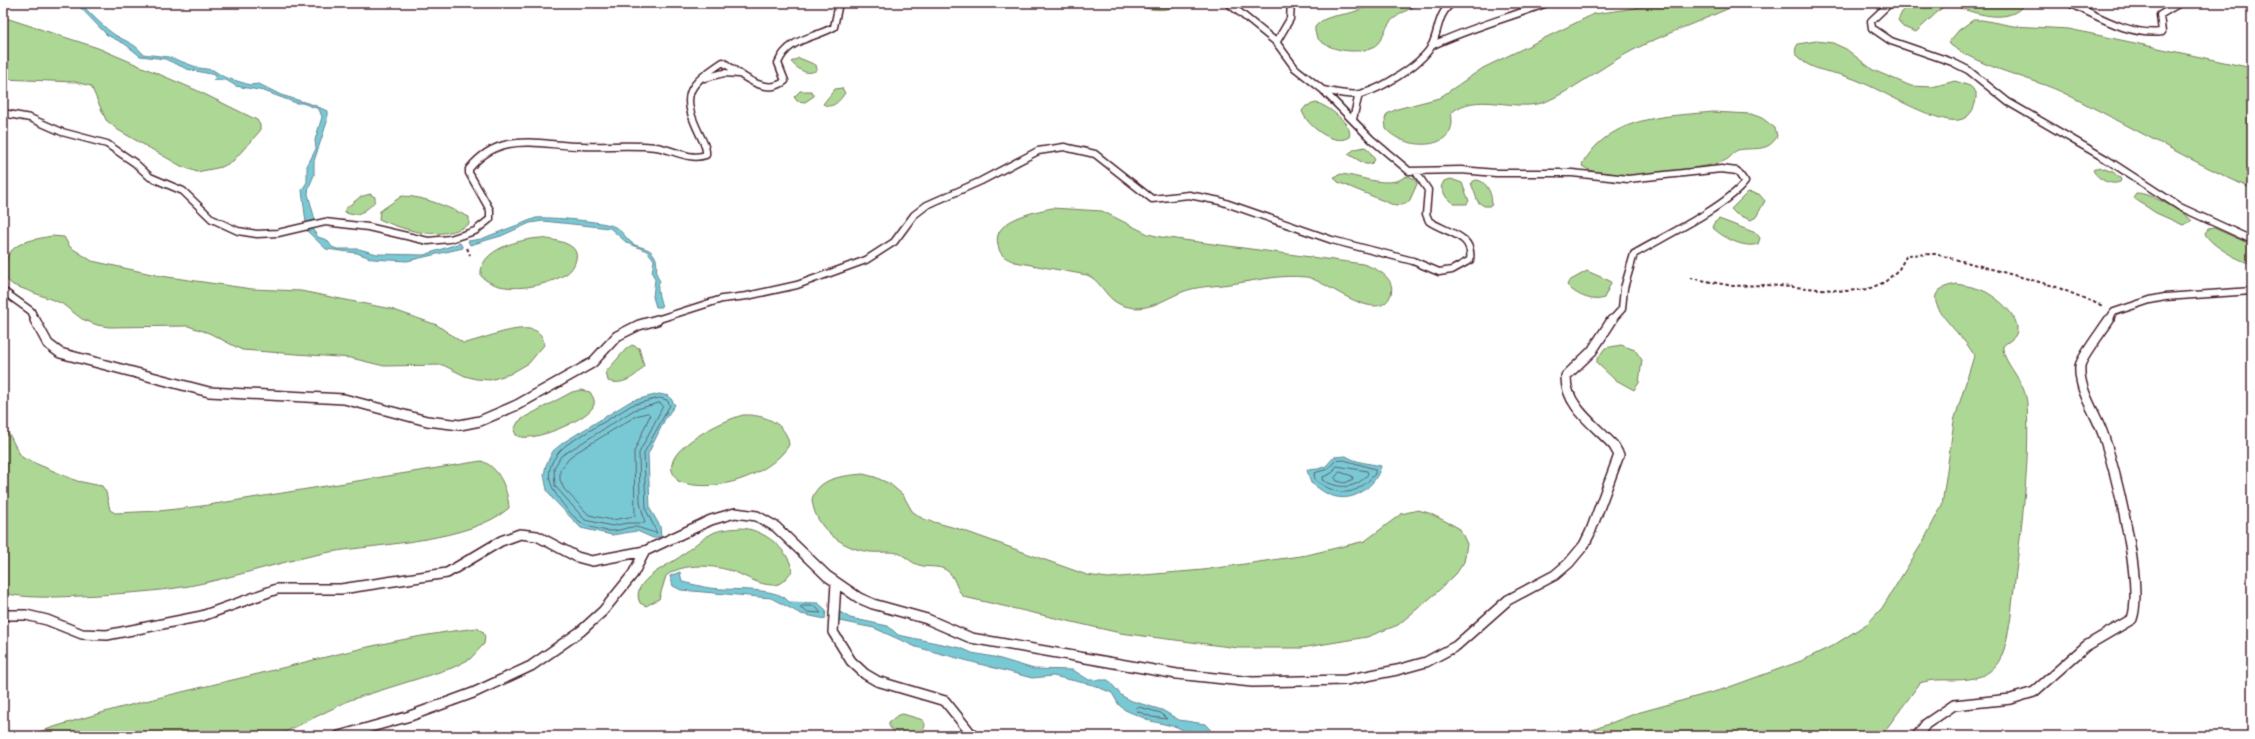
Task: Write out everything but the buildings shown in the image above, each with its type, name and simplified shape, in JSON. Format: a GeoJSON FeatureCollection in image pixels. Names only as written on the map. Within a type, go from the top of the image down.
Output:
{"type":"FeatureCollection","features":[{"type":"Feature","properties":{"kind":"lane"},"geometry":{"type":"LineString","coordinates":[[3,113],[30,118],[62,132],[107,144],[135,163],[150,177],[183,191],[212,219],[238,231],[257,234],[278,233],[325,222],[368,227],[428,241],[450,239],[475,231],[490,219],[490,210],[469,173],[469,169],[476,161],[485,155],[514,142],[525,141],[573,146],[643,146],[668,149],[698,158],[703,157],[706,155],[707,150],[687,104],[690,91],[699,81],[723,62],[761,86],[769,88],[783,83],[785,81],[778,63],[784,51],[798,40],[834,27],[839,3]]}},
{"type":"Feature","properties":{"kind":"lane"},"geometry":{"type":"LineString","coordinates":[[3,615],[26,615],[48,620],[82,634],[107,635],[202,616],[277,589],[341,589],[447,573],[460,567],[500,541],[522,534],[532,534],[585,560],[607,560],[633,552],[645,551],[711,520],[735,513],[757,516],[776,527],[836,583],[873,604],[927,619],[971,638],[1152,670],[1236,681],[1320,682],[1358,678],[1426,662],[1456,646],[1508,600],[1546,580],[1567,565],[1584,545],[1590,534],[1619,455],[1612,443],[1574,404],[1566,391],[1564,381],[1569,372],[1592,351],[1606,326],[1622,309],[1624,288],[1632,256],[1710,210],[1739,190],[1745,182],[1744,178],[1737,172],[1721,169],[1628,179],[1564,172],[1496,173],[1432,169],[1416,172],[1409,171],[1395,161],[1323,90],[1295,68],[1276,42],[1228,3]]}},
{"type":"Feature","properties":{"kind":"lane"},"geometry":{"type":"LineString","coordinates":[[1276,42],[1290,19],[1291,3]]}},
{"type":"Feature","properties":{"kind":"lane"},"geometry":{"type":"LineString","coordinates":[[1323,90],[1359,94],[1380,86],[1404,70],[1426,53],[1431,46],[1446,8],[1452,3]]}},
{"type":"Feature","properties":{"kind":"lane"},"geometry":{"type":"LineString","coordinates":[[1431,46],[1461,32],[1504,20],[1547,3]]}},
{"type":"Feature","properties":{"kind":"lane"},"geometry":{"type":"LineString","coordinates":[[1890,3],[1871,21],[1872,28],[1880,35],[1961,67],[2008,102],[2106,159],[2180,207],[2252,240]]}},
{"type":"Feature","properties":{"kind":"lane"},"geometry":{"type":"LineString","coordinates":[[2070,3],[2130,29],[2153,34],[2162,32],[2160,15],[2180,3]]}},
{"type":"Feature","properties":{"kind":"lane"},"geometry":{"type":"LineString","coordinates":[[699,81],[718,74],[729,73],[743,75]]}},
{"type":"Feature","properties":{"kind":"lane"},"geometry":{"type":"LineString","coordinates":[[1353,118],[1359,94]]}},
{"type":"Feature","properties":{"kind":"lane"},"geometry":{"type":"LineString","coordinates":[[3,291],[31,311],[48,344],[60,353],[209,392],[344,399],[427,421],[460,425],[480,421],[517,405],[592,363],[617,336],[639,325],[722,299],[747,296],[797,285],[866,260],[894,242],[914,214],[927,205],[981,181],[1024,157],[1047,148],[1075,148],[1095,154],[1152,199],[1189,195],[1220,201],[1332,240],[1413,261],[1432,270],[1445,272],[1452,270],[1470,260],[1472,250],[1471,245],[1462,237],[1430,221],[1426,214],[1428,190],[1416,172]]}},
{"type":"Feature","properties":{"kind":"lane"},"geometry":{"type":"LineString","coordinates":[[1917,736],[1926,724],[1954,705],[2011,699],[2034,692],[2086,646],[2132,619],[2134,615],[2131,558],[2122,506],[2104,436],[2079,375],[2080,364],[2114,312],[2150,300],[2165,297],[2252,291]]}},
{"type":"Feature","properties":{"kind":"lane"},"geometry":{"type":"LineString","coordinates":[[339,736],[410,716],[473,693],[504,680],[531,666],[581,631],[603,611],[633,574],[645,551]]}},
{"type":"Feature","properties":{"kind":"lane"},"geometry":{"type":"LineString","coordinates":[[836,583],[833,632],[838,643],[851,661],[865,674],[877,681],[945,701],[973,736]]}},
{"type":"Feature","properties":{"kind":"path"},"geometry":{"type":"LineString","coordinates":[[1690,278],[1733,286],[1766,285],[1847,291],[1868,289],[1885,282],[1899,269],[1907,255],[1936,254],[2054,286],[2089,299],[2114,312]]}},
{"type":"Feature","properties":{"kind":"green space"},"geometry":{"type":"Polygon","coordinates":[[[1126,3],[1184,3],[1169,8],[1148,9],[1126,3]]]}},
{"type":"Feature","properties":{"kind":"green space"},"geometry":{"type":"Polygon","coordinates":[[[1368,3],[1421,3],[1392,20],[1378,43],[1373,47],[1360,51],[1337,49],[1330,47],[1318,39],[1315,32],[1315,27],[1320,22],[1327,18],[1356,11],[1363,8],[1368,3]]]}},
{"type":"Feature","properties":{"kind":"green space"},"geometry":{"type":"Polygon","coordinates":[[[1647,3],[1740,3],[1640,47],[1616,60],[1566,92],[1545,102],[1533,105],[1521,105],[1484,102],[1461,106],[1451,113],[1452,126],[1447,135],[1439,141],[1429,144],[1417,144],[1405,141],[1386,129],[1385,119],[1387,114],[1397,109],[1439,98],[1483,68],[1594,14],[1636,8],[1647,3]]]}},
{"type":"Feature","properties":{"kind":"green space"},"geometry":{"type":"Polygon","coordinates":[[[1912,3],[1939,3],[1944,6],[1916,32],[1903,27],[1898,20],[1902,12],[1912,3]]]}},
{"type":"Feature","properties":{"kind":"green space"},"geometry":{"type":"Polygon","coordinates":[[[1948,3],[2021,3],[2022,7],[2015,13],[2006,16],[1996,16],[1975,13],[1948,3]]]}},
{"type":"Feature","properties":{"kind":"green space"},"geometry":{"type":"Polygon","coordinates":[[[3,17],[98,48],[196,90],[257,120],[260,125],[260,131],[233,161],[222,167],[197,172],[181,166],[118,130],[106,120],[91,86],[75,82],[3,79],[3,17]]]}},
{"type":"Feature","properties":{"kind":"green space"},"geometry":{"type":"Polygon","coordinates":[[[1973,20],[1982,20],[2013,26],[2069,29],[2252,68],[2252,189],[2068,95],[2053,88],[1976,60],[1948,43],[1959,30],[1973,20]]]}},
{"type":"Feature","properties":{"kind":"green space"},"geometry":{"type":"Polygon","coordinates":[[[1816,41],[1833,43],[1846,49],[1873,70],[1911,86],[1932,87],[1955,81],[1970,86],[1976,92],[1976,101],[1973,110],[1964,119],[1959,120],[1949,120],[1936,117],[1862,82],[1810,66],[1798,57],[1795,52],[1798,44],[1816,41]]]}},
{"type":"Feature","properties":{"kind":"green space"},"geometry":{"type":"Polygon","coordinates":[[[799,58],[816,65],[817,70],[813,72],[806,72],[800,70],[791,62],[799,58]]]}},
{"type":"Feature","properties":{"kind":"green space"},"geometry":{"type":"Polygon","coordinates":[[[842,88],[845,93],[841,99],[830,106],[823,104],[835,89],[842,88]]]}},
{"type":"Feature","properties":{"kind":"green space"},"geometry":{"type":"Polygon","coordinates":[[[800,91],[811,91],[814,96],[805,102],[797,101],[794,97],[800,91]]]}},
{"type":"Feature","properties":{"kind":"green space"},"geometry":{"type":"Polygon","coordinates":[[[1316,103],[1321,104],[1332,111],[1344,122],[1350,132],[1349,137],[1336,139],[1329,137],[1309,123],[1302,111],[1306,106],[1316,103]]]}},
{"type":"Feature","properties":{"kind":"green space"},"geometry":{"type":"Polygon","coordinates":[[[1713,112],[1751,114],[1762,118],[1775,128],[1777,136],[1770,145],[1760,148],[1738,150],[1727,160],[1721,162],[1663,173],[1609,175],[1594,172],[1582,166],[1583,162],[1597,145],[1611,134],[1624,127],[1653,118],[1713,112]]]}},
{"type":"Feature","properties":{"kind":"green space"},"geometry":{"type":"Polygon","coordinates":[[[1365,147],[1369,150],[1375,160],[1371,164],[1365,164],[1348,154],[1355,149],[1365,147]]]}},
{"type":"Feature","properties":{"kind":"green space"},"geometry":{"type":"Polygon","coordinates":[[[2099,167],[2113,172],[2121,179],[2120,182],[2113,183],[2101,179],[2093,170],[2099,167]]]}},
{"type":"Feature","properties":{"kind":"green space"},"geometry":{"type":"Polygon","coordinates":[[[1341,174],[1382,182],[1396,181],[1408,176],[1415,179],[1417,184],[1409,202],[1396,206],[1338,182],[1334,177],[1341,174]]]}},
{"type":"Feature","properties":{"kind":"green space"},"geometry":{"type":"Polygon","coordinates":[[[1451,179],[1462,183],[1469,201],[1467,204],[1453,204],[1446,197],[1441,187],[1444,181],[1451,179]]]}},
{"type":"Feature","properties":{"kind":"green space"},"geometry":{"type":"Polygon","coordinates":[[[1475,180],[1479,180],[1486,185],[1490,193],[1492,202],[1491,206],[1484,206],[1478,202],[1471,183],[1475,180]]]}},
{"type":"Feature","properties":{"kind":"green space"},"geometry":{"type":"Polygon","coordinates":[[[1748,192],[1759,194],[1765,201],[1756,217],[1751,220],[1736,214],[1731,209],[1748,192]]]}},
{"type":"Feature","properties":{"kind":"green space"},"geometry":{"type":"Polygon","coordinates":[[[2136,193],[2149,196],[2166,203],[2192,221],[2183,225],[2156,213],[2135,199],[2134,196],[2136,193]]]}},
{"type":"Feature","properties":{"kind":"green space"},"geometry":{"type":"Polygon","coordinates":[[[370,194],[375,197],[375,201],[369,208],[357,214],[349,214],[345,212],[345,209],[360,197],[370,194]]]}},
{"type":"Feature","properties":{"kind":"green space"},"geometry":{"type":"Polygon","coordinates":[[[402,196],[428,200],[445,206],[469,217],[469,224],[448,232],[424,233],[412,231],[379,219],[380,211],[402,196]]]}},
{"type":"Feature","properties":{"kind":"green space"},"geometry":{"type":"Polygon","coordinates":[[[1052,208],[1102,211],[1148,234],[1161,237],[1363,264],[1373,268],[1388,278],[1392,288],[1391,294],[1385,303],[1376,306],[1364,304],[1306,277],[1287,276],[1188,290],[1159,303],[1145,307],[1137,308],[1121,305],[1110,297],[1098,283],[1087,275],[1015,262],[1006,258],[1002,254],[998,245],[998,236],[1001,229],[1007,223],[1025,215],[1052,208]]]}},
{"type":"Feature","properties":{"kind":"green space"},"geometry":{"type":"Polygon","coordinates":[[[1719,219],[1756,233],[1760,238],[1758,244],[1746,245],[1721,235],[1712,227],[1719,219]]]}},
{"type":"Feature","properties":{"kind":"green space"},"geometry":{"type":"Polygon","coordinates":[[[2214,228],[2252,245],[2252,264],[2233,256],[2212,242],[2205,233],[2208,229],[2214,228]]]}},
{"type":"Feature","properties":{"kind":"green space"},"geometry":{"type":"Polygon","coordinates":[[[52,236],[64,237],[70,247],[92,261],[161,276],[252,289],[301,291],[391,309],[437,325],[463,343],[510,330],[522,329],[533,330],[541,335],[544,345],[529,363],[510,374],[490,380],[476,379],[465,376],[443,365],[384,366],[351,358],[242,350],[209,333],[188,326],[109,327],[97,325],[82,319],[61,303],[13,285],[6,279],[5,267],[7,258],[11,251],[24,243],[52,236]]]}},
{"type":"Feature","properties":{"kind":"green space"},"geometry":{"type":"Polygon","coordinates":[[[541,238],[570,245],[574,249],[576,259],[568,273],[547,283],[535,286],[511,288],[499,286],[489,282],[481,276],[482,267],[486,259],[493,252],[512,243],[541,238]]]}},
{"type":"Feature","properties":{"kind":"green space"},"geometry":{"type":"Polygon","coordinates":[[[1587,271],[1610,281],[1611,283],[1604,298],[1595,299],[1584,297],[1574,292],[1567,285],[1569,281],[1587,271]]]}},
{"type":"Feature","properties":{"kind":"green space"},"geometry":{"type":"Polygon","coordinates":[[[1957,284],[1978,288],[1984,291],[1996,298],[2013,316],[2017,330],[2015,336],[2003,346],[2006,359],[2022,386],[2027,403],[2028,430],[2026,483],[2020,537],[2011,616],[2006,643],[1998,663],[1991,671],[1982,676],[1970,679],[1933,680],[1920,683],[1881,736],[1577,736],[1637,713],[1724,689],[1801,661],[1834,645],[1868,623],[1882,608],[1924,540],[1942,505],[1954,421],[1974,356],[1969,347],[1943,315],[1937,305],[1936,296],[1942,289],[1957,284]]]}},
{"type":"Feature","properties":{"kind":"green space"},"geometry":{"type":"Polygon","coordinates":[[[632,345],[639,348],[644,366],[637,374],[628,380],[618,382],[608,381],[606,372],[626,349],[632,345]]]}},
{"type":"Feature","properties":{"kind":"green space"},"geometry":{"type":"Polygon","coordinates":[[[1621,345],[1635,350],[1642,360],[1639,383],[1634,390],[1614,379],[1597,363],[1597,359],[1605,348],[1621,345]]]}},
{"type":"Feature","properties":{"kind":"green space"},"geometry":{"type":"Polygon","coordinates":[[[581,390],[590,392],[594,399],[594,403],[593,407],[580,418],[557,430],[533,437],[516,435],[514,430],[518,422],[525,417],[572,392],[581,390]]]}},
{"type":"Feature","properties":{"kind":"green space"},"geometry":{"type":"Polygon","coordinates":[[[743,415],[766,418],[773,421],[784,431],[789,445],[780,456],[768,466],[754,474],[723,484],[707,486],[692,485],[678,481],[673,473],[672,464],[675,456],[682,448],[713,427],[743,415]]]}},
{"type":"Feature","properties":{"kind":"green space"},"geometry":{"type":"Polygon","coordinates":[[[3,426],[9,433],[17,450],[23,458],[77,481],[102,486],[106,492],[110,510],[115,513],[159,511],[202,506],[481,461],[493,468],[498,473],[507,494],[509,508],[492,519],[472,528],[449,534],[399,543],[330,552],[189,586],[122,594],[42,597],[13,595],[3,593],[3,426]]]}},
{"type":"Feature","properties":{"kind":"green space"},"geometry":{"type":"Polygon","coordinates":[[[863,474],[875,477],[890,484],[903,495],[912,511],[923,519],[959,529],[1087,575],[1108,578],[1203,570],[1307,555],[1365,541],[1401,514],[1418,510],[1429,513],[1460,529],[1467,544],[1464,562],[1456,574],[1398,625],[1367,637],[1301,648],[1238,648],[1120,633],[964,597],[952,576],[943,568],[916,564],[898,553],[870,552],[850,547],[840,542],[824,528],[818,519],[812,499],[815,492],[826,482],[840,477],[863,474]]]}},
{"type":"Feature","properties":{"kind":"green space"},"geometry":{"type":"Polygon","coordinates":[[[740,528],[748,529],[765,536],[773,541],[786,555],[792,571],[782,582],[776,585],[768,585],[735,572],[709,566],[681,568],[666,576],[659,599],[646,606],[640,603],[638,595],[640,588],[645,581],[659,569],[681,556],[713,533],[740,528]]]}},
{"type":"Feature","properties":{"kind":"green space"},"geometry":{"type":"Polygon","coordinates":[[[477,628],[483,632],[485,637],[484,644],[470,659],[452,668],[350,700],[277,736],[27,736],[142,702],[339,654],[394,641],[477,628]]]}},
{"type":"Feature","properties":{"kind":"green space"},"geometry":{"type":"Polygon","coordinates":[[[903,714],[923,720],[925,726],[922,731],[917,733],[902,734],[895,732],[890,728],[889,722],[898,715],[903,714]]]}},
{"type":"Feature","properties":{"kind":"water"},"geometry":{"type":"Polygon","coordinates":[[[76,3],[81,3],[107,29],[134,45],[143,54],[169,57],[199,68],[213,70],[224,77],[250,85],[259,84],[281,95],[314,105],[327,111],[327,122],[314,161],[314,175],[308,194],[315,220],[306,223],[302,190],[307,182],[307,166],[316,149],[315,140],[322,117],[319,109],[302,103],[296,103],[264,91],[236,86],[226,80],[213,80],[216,78],[215,75],[187,69],[165,59],[140,56],[125,44],[107,35],[76,3]]]}},
{"type":"Feature","properties":{"kind":"water"},"geometry":{"type":"Polygon","coordinates":[[[536,218],[576,220],[609,225],[618,229],[635,245],[646,248],[656,258],[657,275],[660,281],[658,290],[662,307],[656,307],[653,297],[655,279],[652,273],[654,260],[647,251],[627,243],[610,228],[543,221],[530,223],[501,236],[470,245],[468,241],[481,239],[536,218]]]}},
{"type":"Feature","properties":{"kind":"water"},"geometry":{"type":"Polygon","coordinates":[[[315,228],[313,230],[318,237],[327,240],[332,247],[337,249],[359,249],[377,254],[424,255],[460,243],[463,248],[407,261],[373,259],[357,253],[326,249],[306,230],[315,228]]]}},
{"type":"Feature","properties":{"kind":"water"},"geometry":{"type":"Polygon","coordinates":[[[659,394],[669,396],[675,405],[665,419],[648,454],[650,509],[660,526],[661,537],[653,538],[637,531],[612,535],[581,528],[552,498],[547,490],[544,475],[546,465],[553,451],[564,442],[631,401],[659,394]]]}},
{"type":"Feature","properties":{"kind":"water"},"geometry":{"type":"Polygon","coordinates":[[[1346,456],[1358,461],[1381,466],[1374,480],[1363,491],[1356,495],[1341,498],[1327,494],[1311,483],[1307,470],[1318,469],[1326,466],[1334,457],[1346,456]]]}},
{"type":"Feature","properties":{"kind":"water"},"geometry":{"type":"Polygon","coordinates":[[[680,572],[682,582],[709,588],[773,593],[782,596],[789,602],[818,603],[826,610],[825,619],[801,614],[771,598],[681,590],[673,586],[670,576],[680,572]]]}},
{"type":"Feature","properties":{"kind":"water"},"geometry":{"type":"Polygon","coordinates":[[[840,612],[850,618],[888,626],[898,635],[961,648],[972,653],[994,657],[1034,669],[1073,670],[1089,680],[1108,680],[1122,696],[1132,701],[1162,710],[1179,720],[1205,724],[1216,736],[1194,736],[1177,727],[1151,721],[1125,710],[1119,705],[1112,693],[1093,685],[1053,676],[1032,678],[916,647],[874,628],[839,621],[840,612]]]}}]}
